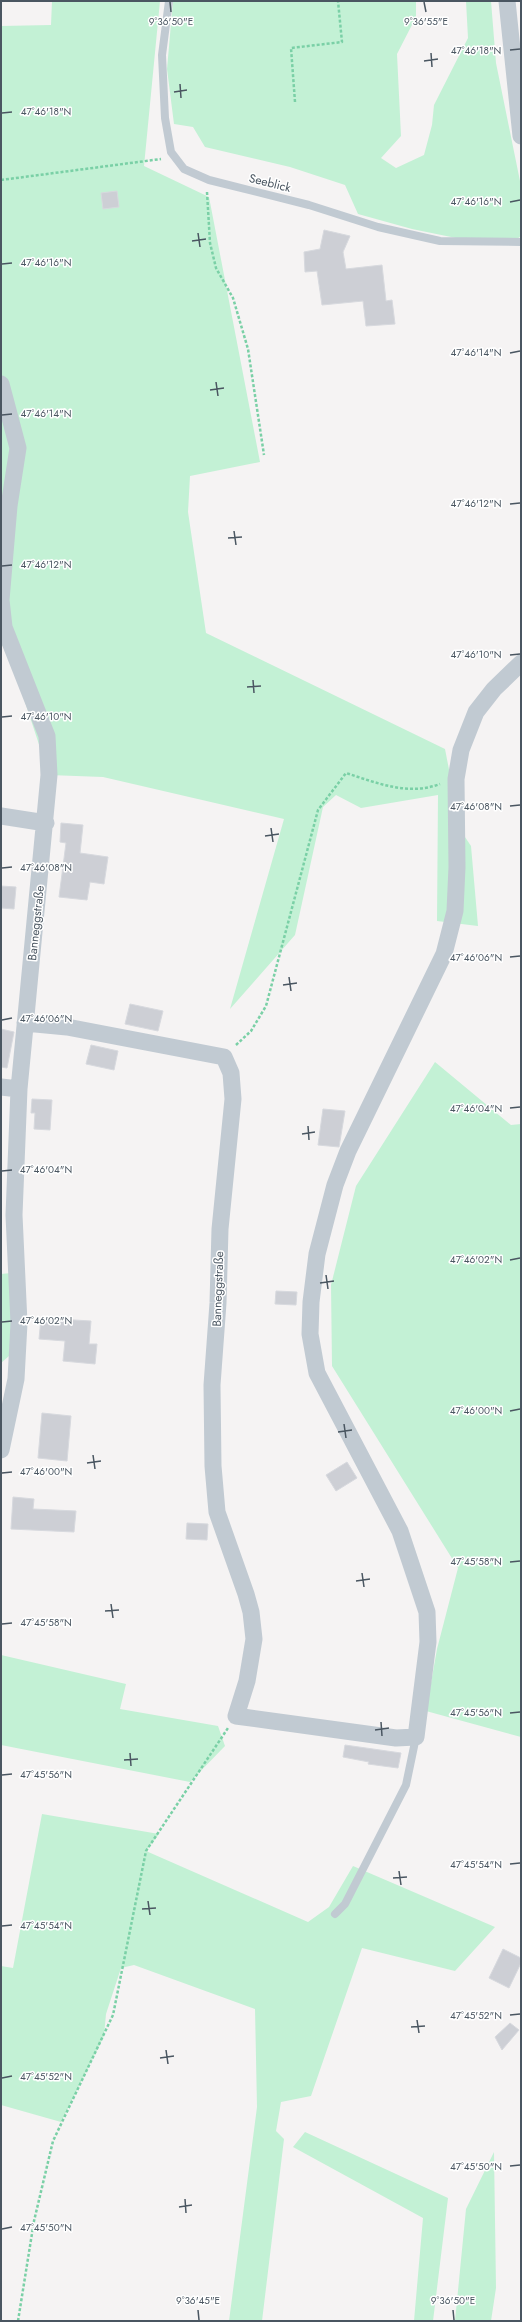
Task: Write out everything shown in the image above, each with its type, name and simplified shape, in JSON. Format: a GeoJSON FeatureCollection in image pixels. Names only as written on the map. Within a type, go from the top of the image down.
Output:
{"type":"FeatureCollection","features":[{"type":"Feature","properties":{"kind":"street"},"geometry":{"type":"LineString","coordinates":[[506,1],[521,136]]}},
{"type":"Feature","properties":{"kind":"street","name":"Banneggstraße"},"geometry":{"type":"LineString","coordinates":[[1,384],[18,448],[9,506],[2,592],[4,628],[20,672],[39,711],[47,736],[49,775],[46,823],[19,1089],[14,1215],[19,1323],[16,1379],[1,1450]]}},
{"type":"Feature","properties":{"kind":"street"},"geometry":{"type":"LineString","coordinates":[[236,1716],[380,1736],[416,1737],[428,1642],[427,1612],[400,1531],[317,1373],[310,1334],[310,1302],[317,1254],[335,1185],[348,1150],[444,954],[455,910],[457,867],[456,779],[461,750],[476,712],[494,689],[521,663]]}},
{"type":"Feature","properties":{"kind":"street"},"geometry":{"type":"LineString","coordinates":[[1,816],[46,823]]}},
{"type":"Feature","properties":{"kind":"street"},"geometry":{"type":"LineString","coordinates":[[25,1023],[67,1027],[224,1057]]}},
{"type":"Feature","properties":{"kind":"street","name":"Banneggstraße"},"geometry":{"type":"LineString","coordinates":[[224,1057],[231,1073],[233,1098],[220,1229],[218,1303],[212,1385],[213,1466],[217,1512],[246,1594],[254,1639],[247,1682],[236,1716]]}},
{"type":"Feature","properties":{"kind":"street"},"geometry":{"type":"LineString","coordinates":[[1,1087],[19,1089]]}},
{"type":"Feature","properties":{"kind":"lane","name":"Seeblick"},"geometry":{"type":"LineString","coordinates":[[169,1],[163,63],[165,118],[171,152],[184,170],[209,180],[309,205],[378,227],[440,241],[521,242]]}},
{"type":"Feature","properties":{"kind":"lane"},"geometry":{"type":"LineString","coordinates":[[335,1914],[345,1904],[406,1785],[416,1737]]}},
{"type":"Feature","properties":{"kind":"path"},"geometry":{"type":"LineString","coordinates":[[295,102],[291,48],[342,42],[338,1]]}},
{"type":"Feature","properties":{"kind":"path"},"geometry":{"type":"LineString","coordinates":[[1,180],[175,157]]}},
{"type":"Feature","properties":{"kind":"path"},"geometry":{"type":"LineString","coordinates":[[209,180],[207,189],[210,243],[216,268],[234,298],[248,349],[264,455]]}},
{"type":"Feature","properties":{"kind":"path"},"geometry":{"type":"LineString","coordinates":[[224,1057],[251,1031],[266,1006],[318,810],[346,773],[394,788],[430,788],[456,779]]}},
{"type":"Feature","properties":{"kind":"path"},"geometry":{"type":"LineString","coordinates":[[18,2321],[34,2221],[53,2141],[113,2015],[146,1851],[236,1716]]}},
{"type":"Feature","properties":{"kind":"green space"},"geometry":{"type":"Polygon","coordinates":[[[52,1],[160,1],[144,166],[209,197],[260,462],[190,476],[188,512],[206,633],[445,749],[461,831],[471,846],[478,926],[437,921],[438,795],[361,808],[336,795],[323,807],[295,935],[230,1009],[284,819],[103,777],[49,775],[7,647],[1,645],[1,26],[51,25],[52,1]]]}},
{"type":"Feature","properties":{"kind":"green space"},"geometry":{"type":"Polygon","coordinates":[[[173,1],[416,1],[416,17],[397,54],[401,136],[381,158],[396,168],[424,155],[432,125],[434,105],[468,38],[466,1],[491,1],[496,63],[521,186],[521,236],[517,239],[456,238],[412,229],[358,214],[345,185],[290,167],[205,147],[193,127],[174,124],[167,69],[173,1]]]}},
{"type":"Feature","properties":{"kind":"green space"},"geometry":{"type":"Polygon","coordinates":[[[435,1062],[511,1125],[521,1124],[521,1737],[426,1711],[437,1649],[458,1568],[332,1366],[331,1285],[356,1186],[435,1062]]]}},
{"type":"Feature","properties":{"kind":"green space"},"geometry":{"type":"Polygon","coordinates":[[[11,1273],[13,1315],[9,1356],[1,1363],[1,1274],[11,1273]]]}},
{"type":"Feature","properties":{"kind":"green space"},"geometry":{"type":"Polygon","coordinates":[[[1,1655],[126,1684],[120,1709],[218,1726],[225,1746],[190,1782],[1,1745],[1,1655]]]}},
{"type":"Feature","properties":{"kind":"green space"},"geometry":{"type":"Polygon","coordinates":[[[42,1814],[159,1834],[146,1851],[308,1922],[329,1907],[353,1866],[495,1927],[455,1971],[362,1948],[311,2096],[281,2102],[276,2131],[284,2139],[262,2321],[229,2321],[257,2107],[255,2009],[134,1965],[121,1968],[106,2014],[104,2036],[61,2122],[1,2105],[1,1966],[13,1968],[42,1814]]]}},
{"type":"Feature","properties":{"kind":"green space"},"geometry":{"type":"Polygon","coordinates":[[[305,2132],[448,2198],[433,2321],[414,2321],[423,2218],[293,2147],[305,2132]]]}},
{"type":"Feature","properties":{"kind":"green space"},"geometry":{"type":"Polygon","coordinates":[[[494,2152],[496,2288],[491,2321],[455,2321],[466,2209],[494,2152]]]}},
{"type":"Feature","properties":{"kind":"building"},"geometry":{"type":"Polygon","coordinates":[[[117,191],[119,207],[103,209],[101,193],[117,191]]]}},
{"type":"Feature","properties":{"kind":"building"},"geometry":{"type":"Polygon","coordinates":[[[324,230],[350,236],[343,252],[346,269],[382,265],[386,301],[392,300],[395,324],[366,326],[363,301],[322,305],[317,271],[305,272],[304,252],[320,249],[324,230]]]}},
{"type":"Feature","properties":{"kind":"building"},"geometry":{"type":"Polygon","coordinates":[[[61,823],[83,825],[80,853],[108,857],[104,884],[90,882],[87,900],[59,897],[66,843],[60,842],[61,823]]]}},
{"type":"Feature","properties":{"kind":"building"},"geometry":{"type":"Polygon","coordinates":[[[1,886],[16,887],[14,909],[1,908],[1,886]]]}},
{"type":"Feature","properties":{"kind":"building"},"geometry":{"type":"Polygon","coordinates":[[[130,1004],[163,1011],[158,1031],[125,1024],[130,1004]]]}},
{"type":"Feature","properties":{"kind":"building"},"geometry":{"type":"Polygon","coordinates":[[[1,1029],[14,1032],[7,1068],[1,1067],[1,1029]]]}},
{"type":"Feature","properties":{"kind":"building"},"geometry":{"type":"Polygon","coordinates":[[[91,1045],[118,1051],[114,1070],[86,1064],[91,1045]]]}},
{"type":"Feature","properties":{"kind":"building"},"geometry":{"type":"Polygon","coordinates":[[[32,1099],[52,1100],[50,1130],[34,1129],[35,1113],[31,1113],[32,1099]]]}},
{"type":"Feature","properties":{"kind":"building"},"geometry":{"type":"Polygon","coordinates":[[[323,1109],[345,1111],[339,1147],[318,1145],[323,1109]]]}},
{"type":"Feature","properties":{"kind":"building"},"geometry":{"type":"Polygon","coordinates":[[[276,1291],[297,1292],[296,1305],[275,1304],[276,1291]]]}},
{"type":"Feature","properties":{"kind":"building"},"geometry":{"type":"Polygon","coordinates":[[[41,1318],[91,1321],[89,1344],[97,1344],[95,1364],[63,1361],[65,1341],[39,1339],[41,1318]]]}},
{"type":"Feature","properties":{"kind":"building"},"geometry":{"type":"Polygon","coordinates":[[[42,1413],[71,1416],[67,1461],[38,1458],[42,1413]]]}},
{"type":"Feature","properties":{"kind":"building"},"geometry":{"type":"Polygon","coordinates":[[[347,1462],[357,1478],[336,1491],[326,1475],[347,1462]]]}},
{"type":"Feature","properties":{"kind":"building"},"geometry":{"type":"Polygon","coordinates":[[[13,1497],[34,1499],[33,1509],[76,1511],[74,1532],[11,1529],[13,1497]]]}},
{"type":"Feature","properties":{"kind":"building"},"geometry":{"type":"Polygon","coordinates":[[[187,1523],[208,1524],[207,1540],[186,1539],[187,1523]]]}},
{"type":"Feature","properties":{"kind":"building"},"geometry":{"type":"Polygon","coordinates":[[[345,1745],[401,1753],[398,1768],[368,1764],[369,1762],[343,1757],[345,1745]]]}},
{"type":"Feature","properties":{"kind":"building"},"geometry":{"type":"Polygon","coordinates":[[[503,1949],[521,1958],[521,1963],[509,1988],[489,1978],[503,1949]]]}},
{"type":"Feature","properties":{"kind":"building"},"geometry":{"type":"Polygon","coordinates":[[[510,2023],[519,2030],[502,2050],[495,2037],[510,2023]]]}}]}
